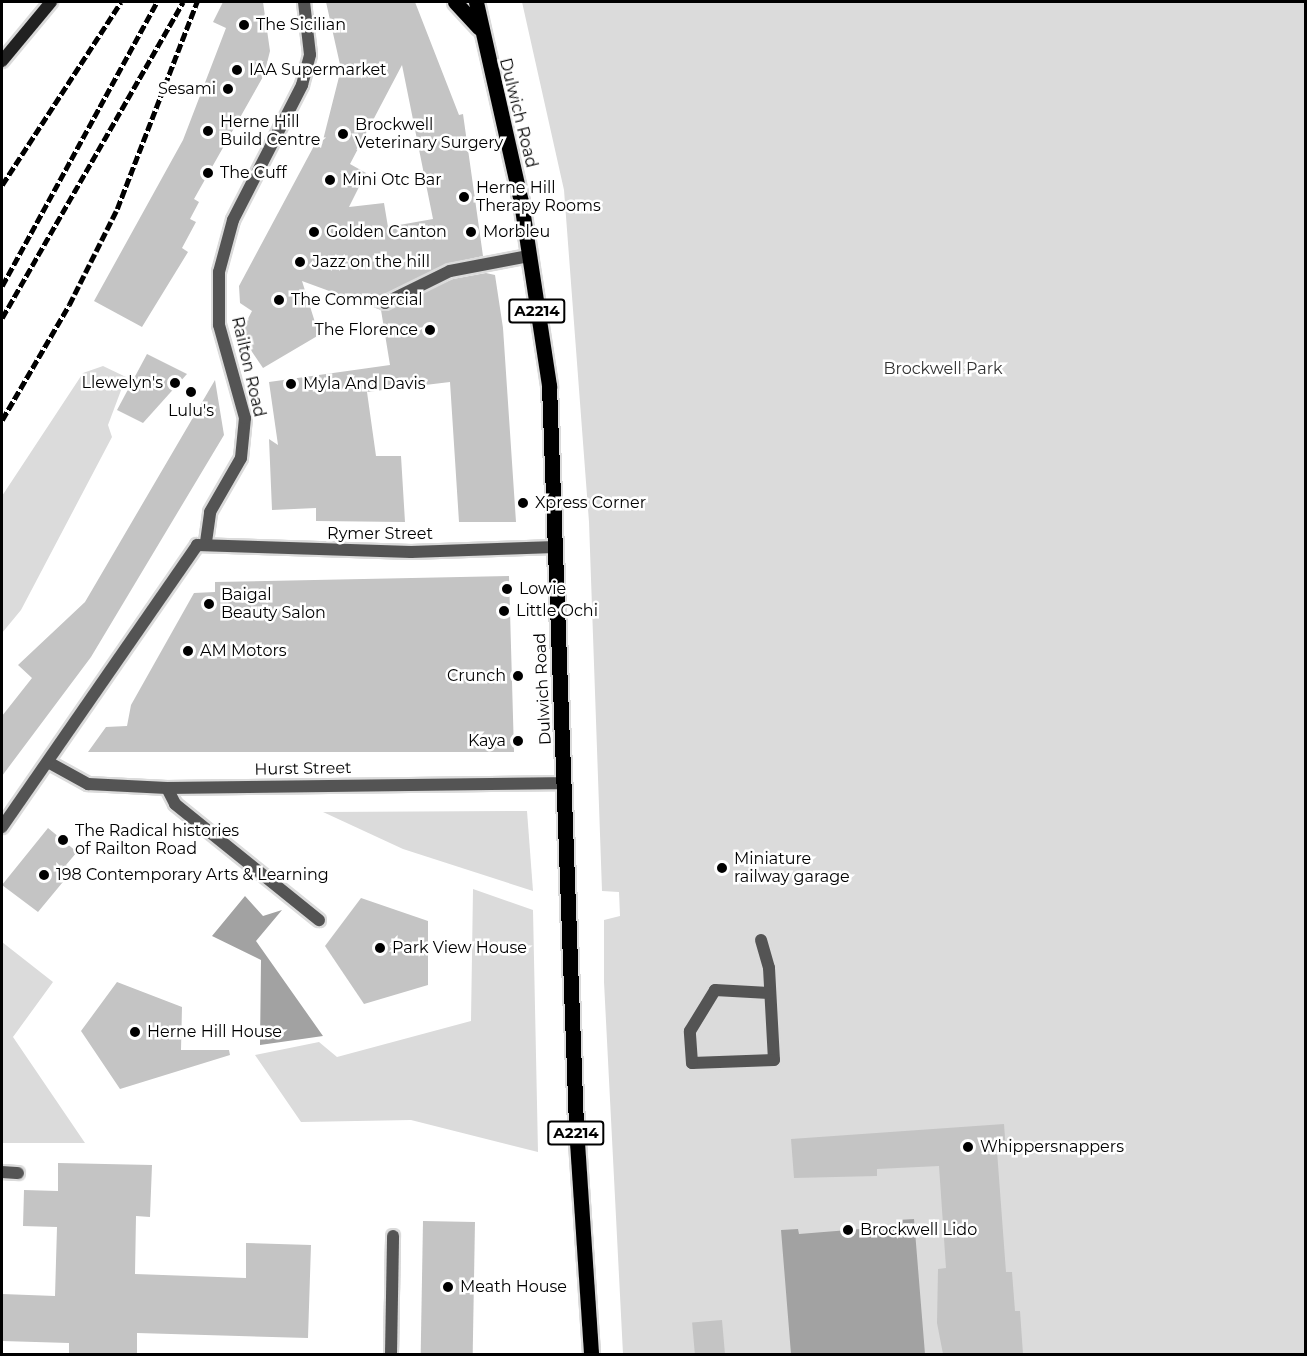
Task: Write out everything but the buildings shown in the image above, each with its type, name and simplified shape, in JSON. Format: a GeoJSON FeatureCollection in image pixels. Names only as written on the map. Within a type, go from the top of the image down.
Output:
{"type":"FeatureCollection","features":[{"type":"Feature","properties":{"kind":"main road"},"geometry":{"type":"LineString","coordinates":[[2,61],[51,2]]}},
{"type":"Feature","properties":{"kind":"main road","name":"Dulwich Road"},"geometry":{"type":"LineString","coordinates":[[455,2],[479,28]]}},
{"type":"Feature","properties":{"kind":"main road","name":"Dulwich Road"},"geometry":{"type":"LineString","coordinates":[[476,2],[479,28],[522,202],[549,386],[576,1127],[591,1354]]}},
{"type":"Feature","properties":{"kind":"main road"},"geometry":{"type":"LineString","coordinates":[[479,28],[489,2]]}},
{"type":"Feature","properties":{"kind":"street","name":"Railton Road"},"geometry":{"type":"LineString","coordinates":[[206,542],[210,513],[241,458],[245,418],[219,325],[219,272],[233,220],[302,85],[310,55],[304,2]]}},
{"type":"Feature","properties":{"kind":"street"},"geometry":{"type":"LineString","coordinates":[[385,303],[450,272],[529,256]]}},
{"type":"Feature","properties":{"kind":"street"},"geometry":{"type":"LineString","coordinates":[[2,827],[189,550],[206,542]]}},
{"type":"Feature","properties":{"kind":"street","name":"Rymer Street"},"geometry":{"type":"LineString","coordinates":[[206,542],[248,549],[388,552],[555,547]]}},
{"type":"Feature","properties":{"kind":"street","name":"Hurst Street"},"geometry":{"type":"LineString","coordinates":[[48,762],[74,781],[167,788],[564,783]]}},
{"type":"Feature","properties":{"kind":"street"},"geometry":{"type":"LineString","coordinates":[[167,788],[175,804],[318,920]]}},
{"type":"Feature","properties":{"kind":"street"},"geometry":{"type":"LineString","coordinates":[[761,940],[769,993],[774,1060],[692,1063],[690,1031],[716,990],[769,993]]}},
{"type":"Feature","properties":{"kind":"street"},"geometry":{"type":"LineString","coordinates":[[2,1172],[18,1173]]}},
{"type":"Feature","properties":{"kind":"street"},"geometry":{"type":"LineString","coordinates":[[391,1354],[393,1236]]}},
{"type":"Feature","properties":{"kind":"green space","name":"Brockwell Park"},"geometry":{"type":"Polygon","coordinates":[[[522,2],[1305,2],[1305,1354],[623,1354],[604,982],[604,920],[620,916],[619,892],[602,891],[589,522],[564,190],[522,2]]]}},
{"type":"Feature","properties":{"kind":"green space"},"geometry":{"type":"Polygon","coordinates":[[[103,366],[126,377],[108,425],[112,437],[21,610],[2,633],[2,496],[83,373],[103,366]]]}},
{"type":"Feature","properties":{"kind":"green space"},"geometry":{"type":"Polygon","coordinates":[[[527,811],[533,891],[403,849],[323,812],[527,811]]]}},
{"type":"Feature","properties":{"kind":"green space"},"geometry":{"type":"Polygon","coordinates":[[[473,889],[533,910],[538,1152],[411,1120],[301,1122],[255,1055],[319,1042],[337,1057],[471,1021],[473,889]]]}},
{"type":"Feature","properties":{"kind":"green space"},"geometry":{"type":"Polygon","coordinates":[[[2,942],[53,982],[13,1037],[85,1143],[2,1143],[2,942]]]}},
{"type":"Feature","properties":{"kind":"shaded area"},"geometry":{"type":"Polygon","coordinates":[[[245,896],[263,916],[282,910],[256,941],[323,1036],[260,1045],[261,960],[212,936],[245,896]]]}},
{"type":"Feature","properties":{"kind":"shaded area"},"geometry":{"type":"Polygon","coordinates":[[[914,1219],[925,1354],[791,1354],[781,1230],[798,1229],[799,1234],[898,1226],[898,1220],[914,1219]]]}},
{"type":"Feature","properties":{"kind":"railway"},"geometry":{"type":"LineString","coordinates":[[2,185],[121,2]]}},
{"type":"Feature","properties":{"kind":"railway"},"geometry":{"type":"LineString","coordinates":[[2,286],[157,2]]}},
{"type":"Feature","properties":{"kind":"railway"},"geometry":{"type":"LineString","coordinates":[[2,318],[183,2]]}},
{"type":"Feature","properties":{"kind":"railway"},"geometry":{"type":"LineString","coordinates":[[2,420],[69,305],[117,209],[197,2]]}},
{"type":"Feature","properties":{"kind":"place","name":"The Sicilian"},"geometry":{"type":"Point","coordinates":[244,25]}},
{"type":"Feature","properties":{"kind":"place","name":"IAA Supermarket"},"geometry":{"type":"Point","coordinates":[237,70]}},
{"type":"Feature","properties":{"kind":"place","name":"Sesami"},"geometry":{"type":"Point","coordinates":[228,89]}},
{"type":"Feature","properties":{"kind":"place","name":"Herne Hill Build Centre"},"geometry":{"type":"Point","coordinates":[208,131]}},
{"type":"Feature","properties":{"kind":"place","name":"Brockwell Veterinary Surgery"},"geometry":{"type":"Point","coordinates":[343,134]}},
{"type":"Feature","properties":{"kind":"place","name":"The Cuff"},"geometry":{"type":"Point","coordinates":[208,173]}},
{"type":"Feature","properties":{"kind":"place","name":"Mini Otc Bar"},"geometry":{"type":"Point","coordinates":[330,180]}},
{"type":"Feature","properties":{"kind":"place","name":"Herne Hill Therapy Rooms"},"geometry":{"type":"Point","coordinates":[464,197]}},
{"type":"Feature","properties":{"kind":"place","name":"Golden Canton"},"geometry":{"type":"Point","coordinates":[314,232]}},
{"type":"Feature","properties":{"kind":"place","name":"Morbleu"},"geometry":{"type":"Point","coordinates":[471,232]}},
{"type":"Feature","properties":{"kind":"place","name":"Jazz on the hill"},"geometry":{"type":"Point","coordinates":[300,262]}},
{"type":"Feature","properties":{"kind":"place","name":"The Commercial"},"geometry":{"type":"Point","coordinates":[279,300]}},
{"type":"Feature","properties":{"kind":"place","name":"The Florence"},"geometry":{"type":"Point","coordinates":[430,330]}},
{"type":"Feature","properties":{"kind":"place","name":"Llewelyn's"},"geometry":{"type":"Point","coordinates":[175,383]}},
{"type":"Feature","properties":{"kind":"place","name":"Myla And Davis"},"geometry":{"type":"Point","coordinates":[291,384]}},
{"type":"Feature","properties":{"kind":"place","name":"Lulu's"},"geometry":{"type":"Point","coordinates":[191,392]}},
{"type":"Feature","properties":{"kind":"place","name":"Xpress Corner"},"geometry":{"type":"Point","coordinates":[523,503]}},
{"type":"Feature","properties":{"kind":"place","name":"Lowie"},"geometry":{"type":"Point","coordinates":[507,589]}},
{"type":"Feature","properties":{"kind":"place","name":"Baigal Beauty Salon"},"geometry":{"type":"Point","coordinates":[209,604]}},
{"type":"Feature","properties":{"kind":"place","name":"Little Ochi"},"geometry":{"type":"Point","coordinates":[504,611]}},
{"type":"Feature","properties":{"kind":"place","name":"AM Motors"},"geometry":{"type":"Point","coordinates":[188,651]}},
{"type":"Feature","properties":{"kind":"place","name":"Crunch"},"geometry":{"type":"Point","coordinates":[518,676]}},
{"type":"Feature","properties":{"kind":"place","name":"Kaya"},"geometry":{"type":"Point","coordinates":[518,741]}},
{"type":"Feature","properties":{"kind":"place","name":"The Radical histories of Railton Road"},"geometry":{"type":"Point","coordinates":[63,840]}},
{"type":"Feature","properties":{"kind":"place","name":"Miniature railway garage"},"geometry":{"type":"Point","coordinates":[722,868]}},
{"type":"Feature","properties":{"kind":"place","name":"198 Contemporary Arts & Learning"},"geometry":{"type":"Point","coordinates":[44,875]}},
{"type":"Feature","properties":{"kind":"place","name":"Park View House"},"geometry":{"type":"Point","coordinates":[380,948]}},
{"type":"Feature","properties":{"kind":"place","name":"Herne Hill House"},"geometry":{"type":"Point","coordinates":[135,1032]}},
{"type":"Feature","properties":{"kind":"place","name":"Whippersnappers"},"geometry":{"type":"Point","coordinates":[968,1147]}},
{"type":"Feature","properties":{"kind":"place","name":"Brockwell Lido"},"geometry":{"type":"Point","coordinates":[848,1230]}},
{"type":"Feature","properties":{"kind":"place","name":"Meath House"},"geometry":{"type":"Point","coordinates":[448,1287]}}]}
